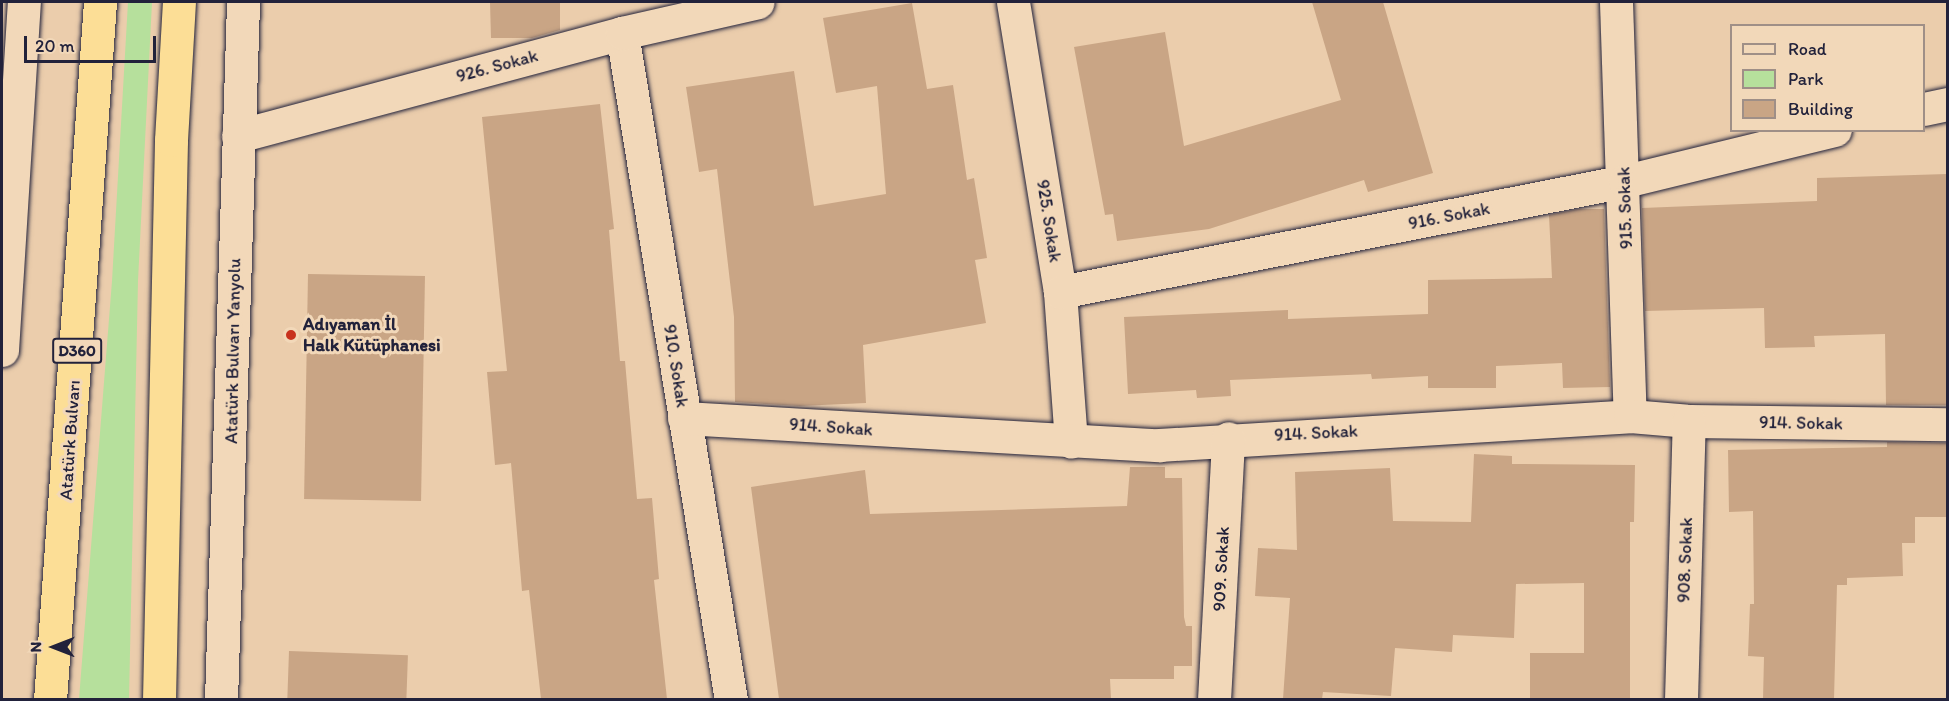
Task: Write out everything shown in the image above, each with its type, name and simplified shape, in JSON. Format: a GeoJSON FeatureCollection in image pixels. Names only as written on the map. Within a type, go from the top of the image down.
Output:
{"type":"FeatureCollection","features":[{"type":"Feature","properties":{"kind":"highway","name":"Atatürk Bulvarı"},"geometry":{"type":"LineString","coordinates":[[50,699],[100,2]]}},
{"type":"Feature","properties":{"kind":"highway"},"geometry":{"type":"LineString","coordinates":[[159,699],[171,140],[179,2]]}},
{"type":"Feature","properties":{"kind":"street"},"geometry":{"type":"LineString","coordinates":[[2,350],[24,2]]}},
{"type":"Feature","properties":{"kind":"street","name":"Atatürk Bulvarı Yanyolu"},"geometry":{"type":"LineString","coordinates":[[220,699],[243,2]]}},
{"type":"Feature","properties":{"kind":"street","name":"926. Sokak"},"geometry":{"type":"LineString","coordinates":[[238,136],[622,33],[758,2]]}},
{"type":"Feature","properties":{"kind":"street","name":"925. Sokak"},"geometry":{"type":"LineString","coordinates":[[1013,2],[1060,292],[1071,442]]}},
{"type":"Feature","properties":{"kind":"street","name":"915. Sokak"},"geometry":{"type":"LineString","coordinates":[[1616,2],[1625,181],[1630,416]]}},
{"type":"Feature","properties":{"kind":"street","name":"910. Sokak"},"geometry":{"type":"LineString","coordinates":[[622,33],[731,699]]}},
{"type":"Feature","properties":{"kind":"street"},"geometry":{"type":"LineString","coordinates":[[1925,110],[1947,104]]}},
{"type":"Feature","properties":{"kind":"street","name":"916. Sokak"},"geometry":{"type":"LineString","coordinates":[[1060,292],[1625,181],[1827,132]]}},
{"type":"Feature","properties":{"kind":"street","name":"914. Sokak"},"geometry":{"type":"LineString","coordinates":[[684,418],[1071,442],[1160,445],[1228,438],[1630,416],[1689,421],[1947,424]]}},
{"type":"Feature","properties":{"kind":"street","name":"908. Sokak"},"geometry":{"type":"LineString","coordinates":[[1681,699],[1689,421]]}},
{"type":"Feature","properties":{"kind":"street","name":"909. Sokak"},"geometry":{"type":"LineString","coordinates":[[1214,699],[1228,438]]}},
{"type":"Feature","properties":{"kind":"green space"},"geometry":{"type":"Polygon","coordinates":[[[128,2],[152,2],[138,281],[129,699],[79,699],[112,281],[128,2]]]}},
{"type":"Feature","properties":{"kind":"building"},"geometry":{"type":"Polygon","coordinates":[[[490,2],[560,2],[560,30],[532,38],[491,38],[490,2]]]}},
{"type":"Feature","properties":{"kind":"building"},"geometry":{"type":"Polygon","coordinates":[[[1312,2],[1383,2],[1433,173],[1368,192],[1364,180],[1209,229],[1117,241],[1113,214],[1105,215],[1074,47],[1165,32],[1184,146],[1341,100],[1312,2]]]}},
{"type":"Feature","properties":{"kind":"building"},"geometry":{"type":"Polygon","coordinates":[[[912,3],[927,89],[953,85],[967,180],[974,178],[987,258],[975,260],[986,323],[863,345],[866,403],[800,406],[735,402],[734,317],[717,169],[699,172],[686,87],[794,71],[814,206],[886,194],[877,86],[836,93],[823,18],[912,3]]]}},
{"type":"Feature","properties":{"kind":"building"},"geometry":{"type":"Polygon","coordinates":[[[600,104],[614,229],[609,230],[620,361],[625,361],[637,499],[652,498],[659,579],[654,580],[667,699],[541,699],[529,590],[522,591],[511,463],[495,465],[487,372],[507,371],[482,117],[600,104]]]}},
{"type":"Feature","properties":{"kind":"building"},"geometry":{"type":"Polygon","coordinates":[[[1947,174],[1947,405],[1886,405],[1885,334],[1814,336],[1815,347],[1765,348],[1764,308],[1645,311],[1642,208],[1817,201],[1817,178],[1947,174]]]}},
{"type":"Feature","properties":{"kind":"building"},"geometry":{"type":"Polygon","coordinates":[[[1578,209],[1604,209],[1610,387],[1563,388],[1562,363],[1496,366],[1496,388],[1428,388],[1428,376],[1372,379],[1371,374],[1230,380],[1231,396],[1197,398],[1196,390],[1128,394],[1124,317],[1288,310],[1288,319],[1428,314],[1428,280],[1552,278],[1549,215],[1578,209]]]}},
{"type":"Feature","properties":{"kind":"building"},"geometry":{"type":"Polygon","coordinates":[[[308,274],[425,276],[421,501],[304,499],[308,274]]]}},
{"type":"Feature","properties":{"kind":"building"},"geometry":{"type":"Polygon","coordinates":[[[1887,442],[1947,443],[1947,517],[1915,517],[1915,543],[1902,543],[1903,576],[1847,578],[1847,585],[1837,585],[1834,699],[1763,699],[1764,657],[1748,656],[1750,604],[1754,604],[1753,511],[1729,512],[1728,450],[1887,447],[1887,442]]]}},
{"type":"Feature","properties":{"kind":"building"},"geometry":{"type":"Polygon","coordinates":[[[1474,454],[1512,456],[1512,464],[1635,465],[1634,522],[1630,522],[1630,699],[1530,698],[1530,653],[1584,653],[1584,583],[1516,584],[1514,638],[1453,635],[1452,652],[1395,648],[1391,696],[1323,692],[1322,699],[1283,699],[1290,598],[1255,596],[1258,548],[1297,550],[1295,472],[1390,468],[1393,521],[1471,522],[1474,454]]]}},
{"type":"Feature","properties":{"kind":"building"},"geometry":{"type":"Polygon","coordinates":[[[1130,467],[1165,467],[1165,478],[1182,478],[1184,617],[1186,626],[1192,626],[1192,666],[1174,666],[1174,679],[1110,679],[1111,699],[779,699],[751,487],[865,470],[870,514],[1127,506],[1130,467]]]}},
{"type":"Feature","properties":{"kind":"building"},"geometry":{"type":"Polygon","coordinates":[[[289,651],[408,655],[406,700],[287,699],[289,651]]]}},
{"type":"Feature","properties":{"kind":"place","name":"Adıyaman İl Halk Kütüphanesi"},"geometry":{"type":"Point","coordinates":[291,335]}}]}
